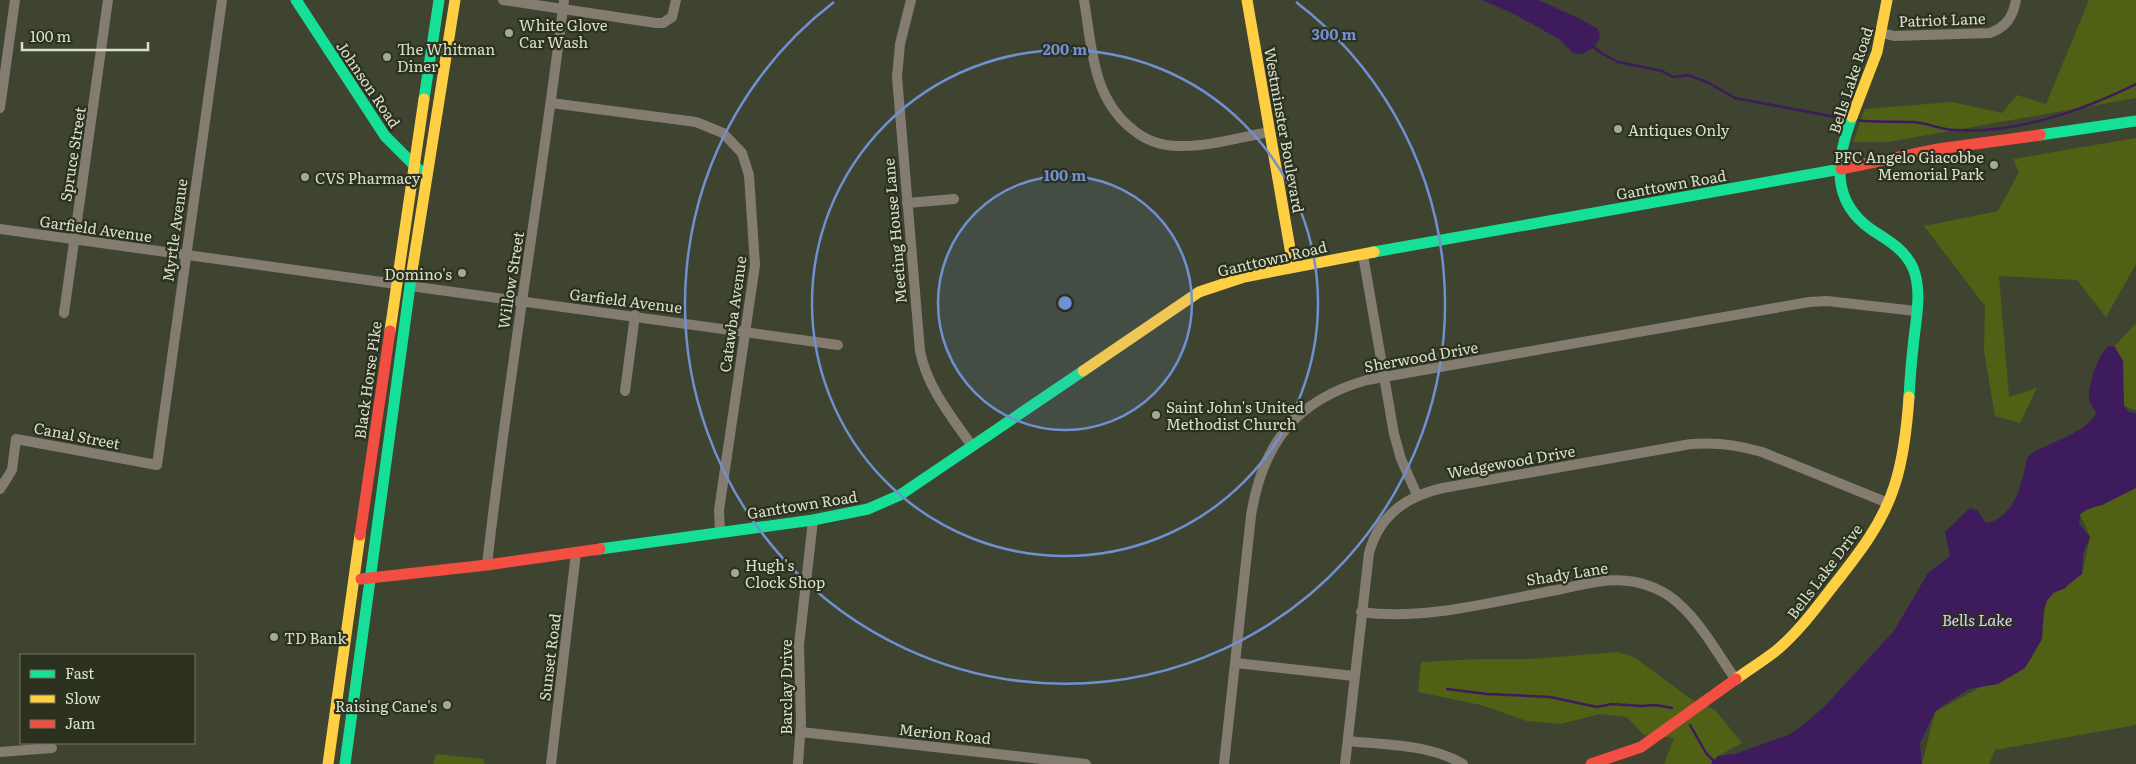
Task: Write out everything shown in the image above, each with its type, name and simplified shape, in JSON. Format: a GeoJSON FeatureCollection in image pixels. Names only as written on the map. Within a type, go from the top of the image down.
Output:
{"type":"FeatureCollection","features":[{"type":"Feature","properties":{"kind":"main road","name":"Johnson Road"},"geometry":{"type":"LineString","coordinates":[[296,0],[385,136],[413,166],[426,175]]}},
{"type":"Feature","properties":{"kind":"main road","name":"Black Horse Pike"},"geometry":{"type":"LineString","coordinates":[[328,764],[413,166],[439,0]]}},
{"type":"Feature","properties":{"kind":"main road","name":"Black Horse Pike"},"geometry":{"type":"LineString","coordinates":[[345,764],[410,286],[455,0]]}},
{"type":"Feature","properties":{"kind":"main road","name":"Westminster Boulevard"},"geometry":{"type":"LineString","coordinates":[[1247,0],[1293,266]]}},
{"type":"Feature","properties":{"kind":"main road","name":"Bells Lake Road"},"geometry":{"type":"LineString","coordinates":[[1840,169],[1850,127],[1875,59],[1882,33],[1887,0]]}},
{"type":"Feature","properties":{"kind":"main road","name":"Ganttown Road"},"geometry":{"type":"LineString","coordinates":[[354,579],[487,565],[576,553],[813,520],[868,509],[900,495],[1199,292],[1244,277],[1293,266],[1840,169],[1938,149],[2136,121]]}},
{"type":"Feature","properties":{"kind":"main road","name":"Bells Lake Drive"},"geometry":{"type":"LineString","coordinates":[[1591,764],[1625,754],[1641,746],[1736,680],[1777,650],[1796,633],[1866,544],[1896,485],[1901,461],[1916,311],[1916,280],[1910,261],[1893,243],[1864,224],[1850,212],[1842,193],[1840,169]]}},
{"type":"Feature","properties":{"kind":"street"},"geometry":{"type":"LineString","coordinates":[[0,108],[15,0]]}},
{"type":"Feature","properties":{"kind":"street","name":"Spruce Street"},"geometry":{"type":"LineString","coordinates":[[64,313],[108,0]]}},
{"type":"Feature","properties":{"kind":"street","name":"Myrtle Avenue"},"geometry":{"type":"LineString","coordinates":[[157,465],[222,0]]}},
{"type":"Feature","properties":{"kind":"street"},"geometry":{"type":"LineString","coordinates":[[503,0],[563,5],[656,23],[668,20],[674,12],[676,0]]}},
{"type":"Feature","properties":{"kind":"street","name":"Meeting House Lane"},"geometry":{"type":"LineString","coordinates":[[911,0],[900,44],[897,69],[919,344],[924,368],[934,390],[972,446]]}},
{"type":"Feature","properties":{"kind":"street"},"geometry":{"type":"LineString","coordinates":[[1084,0],[1098,77],[1103,93],[1112,110],[1135,131],[1159,143],[1179,146],[1270,132]]}},
{"type":"Feature","properties":{"kind":"street","name":"Patriot Lane"},"geometry":{"type":"LineString","coordinates":[[1882,33],[1894,36],[1990,33],[2002,28],[2009,20],[2016,0]]}},
{"type":"Feature","properties":{"kind":"street","name":"Willow Street"},"geometry":{"type":"LineString","coordinates":[[487,565],[496,485],[551,103],[563,5]]}},
{"type":"Feature","properties":{"kind":"street","name":"Catawba Avenue"},"geometry":{"type":"LineString","coordinates":[[551,103],[696,122],[723,133],[742,153],[749,174],[756,253],[719,510],[720,532]]}},
{"type":"Feature","properties":{"kind":"street"},"geometry":{"type":"LineString","coordinates":[[907,203],[954,199]]}},
{"type":"Feature","properties":{"kind":"street","name":"Garfield Avenue"},"geometry":{"type":"LineString","coordinates":[[0,229],[396,284]]}},
{"type":"Feature","properties":{"kind":"street"},"geometry":{"type":"LineString","coordinates":[[1362,255],[1398,450],[1417,495]]}},
{"type":"Feature","properties":{"kind":"street","name":"Garfield Avenue"},"geometry":{"type":"LineString","coordinates":[[410,286],[634,315],[838,345]]}},
{"type":"Feature","properties":{"kind":"street","name":"Sherwood Drive"},"geometry":{"type":"LineString","coordinates":[[1224,764],[1253,501],[1258,478],[1269,454],[1284,431],[1315,403],[1351,385],[1384,377],[1815,301],[1916,311]]}},
{"type":"Feature","properties":{"kind":"street"},"geometry":{"type":"LineString","coordinates":[[625,391],[634,315]]}},
{"type":"Feature","properties":{"kind":"street","name":"Canal Street"},"geometry":{"type":"LineString","coordinates":[[0,489],[12,470],[16,438],[157,465]]}},
{"type":"Feature","properties":{"kind":"street","name":"Wedgewood Drive"},"geometry":{"type":"LineString","coordinates":[[1346,764],[1367,564],[1378,529],[1391,513],[1417,495],[1443,488],[1692,444],[1708,443],[1741,446],[1762,452],[1888,503]]}},
{"type":"Feature","properties":{"kind":"street","name":"Barclay Drive"},"geometry":{"type":"LineString","coordinates":[[798,764],[801,732],[799,645],[813,520]]}},
{"type":"Feature","properties":{"kind":"street","name":"Sunset Road"},"geometry":{"type":"LineString","coordinates":[[551,764],[576,553]]}},
{"type":"Feature","properties":{"kind":"street","name":"Shady Lane"},"geometry":{"type":"LineString","coordinates":[[1362,612],[1384,616],[1436,612],[1595,583],[1629,581],[1650,586],[1679,603],[1690,615],[1736,680]]}},
{"type":"Feature","properties":{"kind":"street"},"geometry":{"type":"LineString","coordinates":[[1236,663],[1354,676]]}},
{"type":"Feature","properties":{"kind":"street","name":"Merion Road"},"geometry":{"type":"LineString","coordinates":[[801,732],[1086,764]]}},
{"type":"Feature","properties":{"kind":"street"},"geometry":{"type":"LineString","coordinates":[[1348,741],[1423,749],[1443,754],[1463,764]]}},
{"type":"Feature","properties":{"kind":"street"},"geometry":{"type":"LineString","coordinates":[[0,752],[52,748]]}},
{"type":"Feature","properties":{"kind":"green space"},"geometry":{"type":"Polygon","coordinates":[[[2089,0],[2136,0],[2136,98],[1888,142],[1853,142],[1865,109],[1952,102],[2002,113],[2017,95],[2046,104],[2089,0]]]}},
{"type":"Feature","properties":{"kind":"green space"},"geometry":{"type":"Polygon","coordinates":[[[2136,138],[2136,264],[2106,317],[2077,280],[1999,276],[2009,397],[2037,388],[2020,423],[1995,416],[1984,351],[1985,306],[1924,226],[1998,211],[2019,172],[2013,159],[2136,138]]]}},
{"type":"Feature","properties":{"kind":"green space"},"geometry":{"type":"Polygon","coordinates":[[[2136,323],[2136,410],[2124,406],[2114,347],[2136,323]]]}},
{"type":"Feature","properties":{"kind":"green space"},"geometry":{"type":"Polygon","coordinates":[[[2136,486],[2136,725],[1995,750],[1989,764],[1922,764],[1935,712],[2031,659],[2048,598],[2082,574],[2090,537],[2080,514],[2136,486]]]}},
{"type":"Feature","properties":{"kind":"green space"},"geometry":{"type":"Polygon","coordinates":[[[1617,652],[1634,657],[1691,699],[1715,710],[1742,743],[1718,756],[1711,764],[1664,764],[1674,738],[1644,735],[1627,717],[1600,714],[1560,724],[1527,721],[1481,705],[1418,692],[1421,662],[1532,659],[1617,652]]]}},
{"type":"Feature","properties":{"kind":"green space"},"geometry":{"type":"Polygon","coordinates":[[[436,754],[483,759],[485,764],[433,764],[436,754]]]}},
{"type":"Feature","properties":{"kind":"water"},"geometry":{"type":"Polygon","coordinates":[[[1482,0],[1538,0],[1598,29],[1600,38],[1594,47],[1582,54],[1577,54],[1572,52],[1559,39],[1514,14],[1482,0]]]}},
{"type":"Feature","properties":{"kind":"water","name":"Bells Lake"},"geometry":{"type":"Polygon","coordinates":[[[2109,346],[2115,347],[2123,361],[2124,406],[2129,412],[2136,413],[2136,488],[2102,505],[2087,509],[2080,514],[2079,524],[2090,537],[2083,553],[2082,574],[2064,589],[2054,592],[2046,602],[2042,639],[2025,668],[1998,684],[1969,689],[1939,708],[1935,712],[1920,743],[1922,764],[1711,764],[1718,756],[1735,754],[1788,735],[1823,708],[1894,631],[1928,573],[1950,556],[1945,532],[1970,508],[1978,511],[1985,522],[1989,523],[2006,512],[2012,505],[2020,488],[2027,459],[2031,454],[2085,426],[2092,420],[2096,413],[2089,399],[2090,387],[2094,370],[2101,355],[2109,346]]]}},
{"type":"Feature","properties":{"kind":"waterway"},"geometry":{"type":"LineString","coordinates":[[1592,46],[1618,62],[1662,71],[1673,77],[1688,75],[1709,83],[1735,98],[1846,119]]}},
{"type":"Feature","properties":{"kind":"waterway"},"geometry":{"type":"LineString","coordinates":[[1856,120],[1914,122],[1955,130],[2002,128],[2048,119],[2093,103],[2136,84]]}},
{"type":"Feature","properties":{"kind":"waterway"},"geometry":{"type":"LineString","coordinates":[[1447,689],[1487,694],[1550,697],[1597,707],[1612,704],[1656,705],[1672,708]]}},
{"type":"Feature","properties":{"kind":"waterway"},"geometry":{"type":"LineString","coordinates":[[1690,725],[1706,753],[1717,764]]}},
{"type":"Feature","properties":{"kind":"traffic: fast"},"geometry":{"type":"LineString","coordinates":[[296,0],[385,136],[420,171]]}},
{"type":"Feature","properties":{"kind":"traffic: fast"},"geometry":{"type":"LineString","coordinates":[[424,99],[439,0]]}},
{"type":"Feature","properties":{"kind":"traffic: fast"},"geometry":{"type":"LineString","coordinates":[[1852,117],[1842,149],[1840,164],[1840,179],[1843,193],[1858,219],[1896,246],[1910,262],[1916,277],[1918,308],[1909,397]]}},
{"type":"Feature","properties":{"kind":"traffic: fast"},"geometry":{"type":"LineString","coordinates":[[2040,135],[2136,121]]}},
{"type":"Feature","properties":{"kind":"traffic: fast"},"geometry":{"type":"LineString","coordinates":[[1374,252],[1841,169]]}},
{"type":"Feature","properties":{"kind":"traffic: fast"},"geometry":{"type":"LineString","coordinates":[[345,764],[412,271]]}},
{"type":"Feature","properties":{"kind":"traffic: fast"},"geometry":{"type":"LineString","coordinates":[[600,549],[813,520],[868,509],[900,495],[1083,371]]}},
{"type":"Feature","properties":{"kind":"traffic: slow"},"geometry":{"type":"LineString","coordinates":[[412,271],[455,0]]}},
{"type":"Feature","properties":{"kind":"traffic: slow"},"geometry":{"type":"LineString","coordinates":[[1247,0],[1293,266]]}},
{"type":"Feature","properties":{"kind":"traffic: slow"},"geometry":{"type":"LineString","coordinates":[[1852,117],[1877,52],[1887,0]]}},
{"type":"Feature","properties":{"kind":"traffic: slow"},"geometry":{"type":"LineString","coordinates":[[390,331],[424,99]]}},
{"type":"Feature","properties":{"kind":"traffic: slow"},"geometry":{"type":"LineString","coordinates":[[1083,371],[1199,292],[1244,277],[1374,252]]}},
{"type":"Feature","properties":{"kind":"traffic: slow"},"geometry":{"type":"LineString","coordinates":[[1736,679],[1777,650],[1798,629],[1818,606],[1868,540],[1890,499],[1901,463],[1909,397]]}},
{"type":"Feature","properties":{"kind":"traffic: slow"},"geometry":{"type":"LineString","coordinates":[[328,764],[360,535]]}},
{"type":"Feature","properties":{"kind":"traffic: jam"},"geometry":{"type":"LineString","coordinates":[[1841,169],[1938,149],[2040,135]]}},
{"type":"Feature","properties":{"kind":"traffic: jam"},"geometry":{"type":"LineString","coordinates":[[360,535],[390,331]]}},
{"type":"Feature","properties":{"kind":"traffic: jam"},"geometry":{"type":"LineString","coordinates":[[361,579],[487,565],[600,549]]}},
{"type":"Feature","properties":{"kind":"traffic: jam"},"geometry":{"type":"LineString","coordinates":[[1591,764],[1641,747],[1736,679]]}},
{"type":"Feature","properties":{"kind":"place","name":"White Glove Car Wash"},"geometry":{"type":"Point","coordinates":[509,33]}},
{"type":"Feature","properties":{"kind":"place","name":"The Whitman Diner"},"geometry":{"type":"Point","coordinates":[387,57]}},
{"type":"Feature","properties":{"kind":"place","name":"Antiques Only"},"geometry":{"type":"Point","coordinates":[1618,129]}},
{"type":"Feature","properties":{"kind":"place","name":"PFC Angelo Giacobbe Memorial Park"},"geometry":{"type":"Point","coordinates":[1994,165]}},
{"type":"Feature","properties":{"kind":"place","name":"CVS Pharmacy"},"geometry":{"type":"Point","coordinates":[305,177]}},
{"type":"Feature","properties":{"kind":"place","name":"Domino's"},"geometry":{"type":"Point","coordinates":[462,273]}},
{"type":"Feature","properties":{"kind":"place","name":"Saint John's United Methodist Church"},"geometry":{"type":"Point","coordinates":[1156,415]}},
{"type":"Feature","properties":{"kind":"place","name":"Hugh's Clock Shop"},"geometry":{"type":"Point","coordinates":[735,573]}},
{"type":"Feature","properties":{"kind":"place","name":"TD Bank"},"geometry":{"type":"Point","coordinates":[274,637]}},
{"type":"Feature","properties":{"kind":"place","name":"Raising Cane's"},"geometry":{"type":"Point","coordinates":[447,705]}}]}
